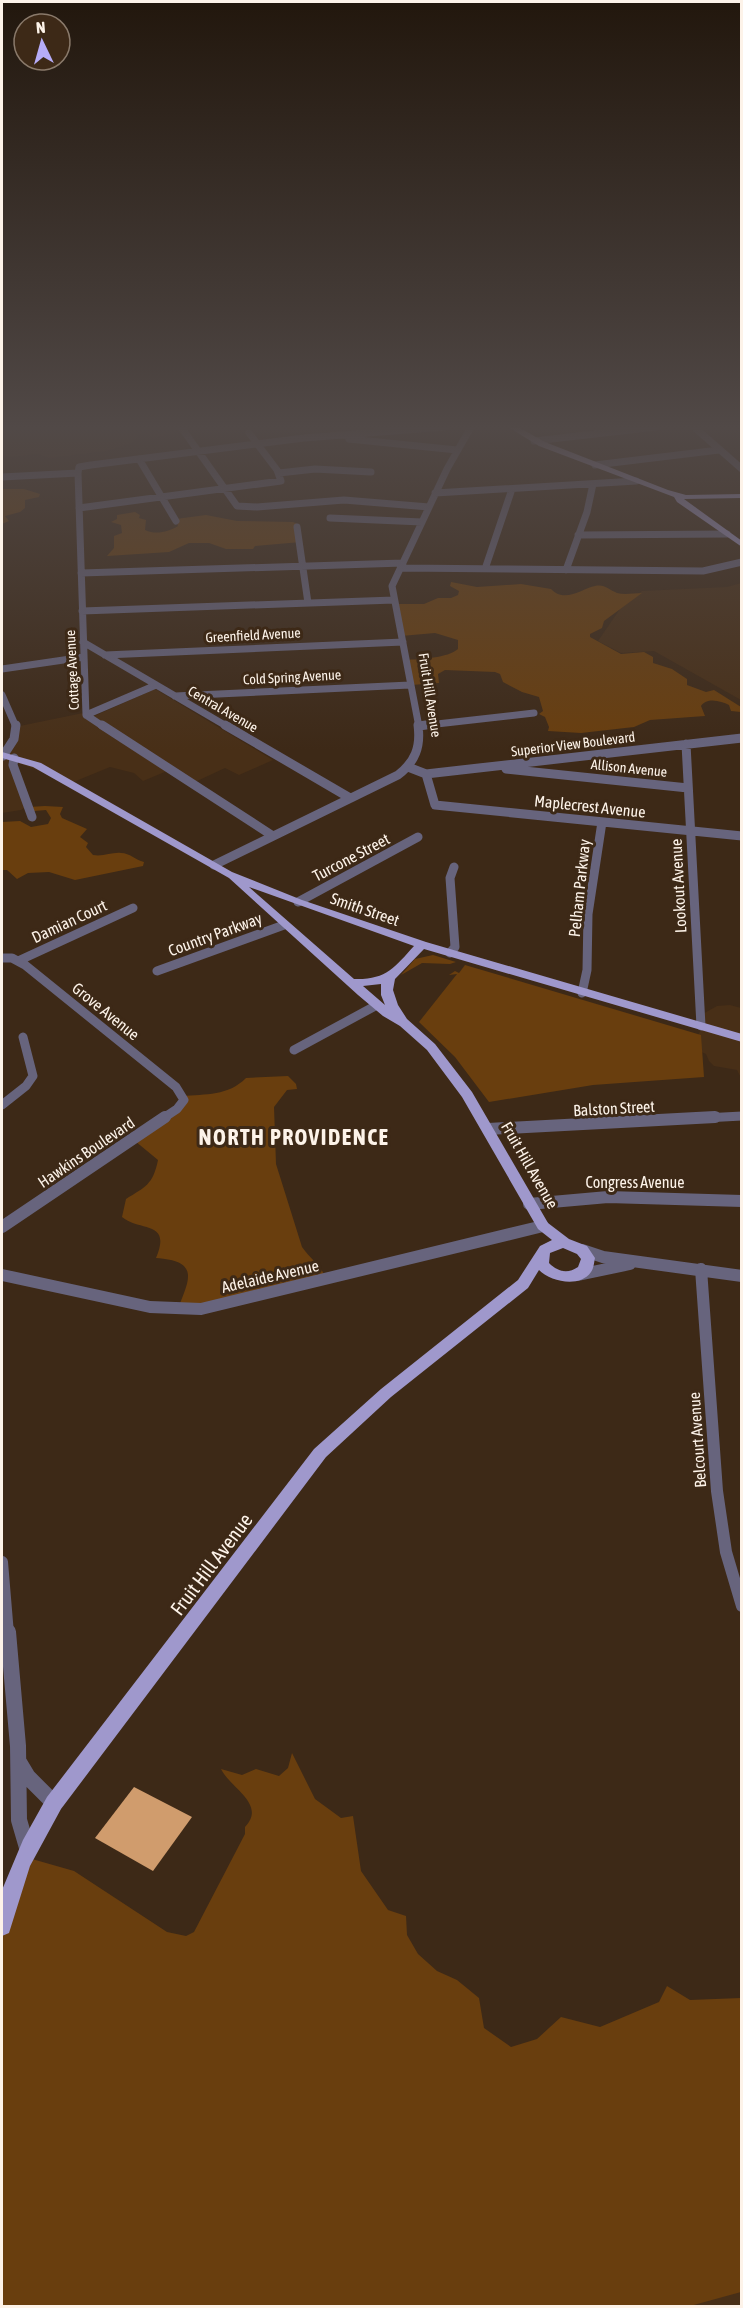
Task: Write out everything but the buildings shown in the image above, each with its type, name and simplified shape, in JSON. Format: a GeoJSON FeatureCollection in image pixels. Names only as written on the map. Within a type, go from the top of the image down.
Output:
{"type":"FeatureCollection","features":[{"type":"Feature","properties":{"kind":"main road"},"geometry":{"type":"LineString","coordinates":[[728,535],[741,545]]}},
{"type":"Feature","properties":{"kind":"main road","name":"Smith Street"},"geometry":{"type":"LineString","coordinates":[[6,756],[44,768],[228,874],[298,902],[422,945],[741,1038]]}},
{"type":"Feature","properties":{"kind":"main road","name":"Fruit Hill Avenue"},"geometry":{"type":"LineString","coordinates":[[228,874],[377,1005],[404,1023],[445,1063],[488,1129],[543,1226],[564,1243]]}},
{"type":"Feature","properties":{"kind":"main road"},"geometry":{"type":"LineString","coordinates":[[404,1023],[388,999],[386,988],[389,979],[422,945]]}},
{"type":"Feature","properties":{"kind":"main road"},"geometry":{"type":"LineString","coordinates":[[351,982],[377,983],[389,979]]}},
{"type":"Feature","properties":{"kind":"main road","name":"Fruit Hill Avenue"},"geometry":{"type":"LineString","coordinates":[[2,1920],[28,1851],[54,1803],[320,1453],[386,1393],[523,1284],[544,1252],[543,1226]]}},
{"type":"Feature","properties":{"kind":"main road"},"geometry":{"type":"LineString","coordinates":[[564,1243],[582,1250],[588,1262],[585,1270],[575,1275],[558,1276],[546,1270],[541,1261],[544,1252],[564,1243]]}},
{"type":"Feature","properties":{"kind":"main road","name":"Fruit Hill Avenue"},"geometry":{"type":"LineString","coordinates":[[523,1284],[558,1276]]}},
{"type":"Feature","properties":{"kind":"street","name":"Cottage Avenue"},"geometry":{"type":"LineString","coordinates":[[80,535],[86,715],[273,836]]}},
{"type":"Feature","properties":{"kind":"street"},"geometry":{"type":"LineString","coordinates":[[298,535],[308,603]]}},
{"type":"Feature","properties":{"kind":"street","name":"Fruit Hill Avenue"},"geometry":{"type":"LineString","coordinates":[[408,767],[420,747],[419,726],[394,600],[393,582],[416,535]]}},
{"type":"Feature","properties":{"kind":"street"},"geometry":{"type":"LineString","coordinates":[[485,569],[497,535]]}},
{"type":"Feature","properties":{"kind":"street"},"geometry":{"type":"LineString","coordinates":[[566,570],[578,535],[622,535]]}},
{"type":"Feature","properties":{"kind":"street"},"geometry":{"type":"LineString","coordinates":[[81,573],[303,565],[703,571],[741,562]]}},
{"type":"Feature","properties":{"kind":"street"},"geometry":{"type":"LineString","coordinates":[[82,611],[394,600]]}},
{"type":"Feature","properties":{"kind":"street","name":"Central Avenue"},"geometry":{"type":"LineString","coordinates":[[83,642],[350,798]]}},
{"type":"Feature","properties":{"kind":"street","name":"Greenfield Avenue"},"geometry":{"type":"LineString","coordinates":[[105,655],[403,642]]}},
{"type":"Feature","properties":{"kind":"street"},"geometry":{"type":"LineString","coordinates":[[2,669],[84,657]]}},
{"type":"Feature","properties":{"kind":"street"},"geometry":{"type":"LineString","coordinates":[[86,715],[156,685]]}},
{"type":"Feature","properties":{"kind":"street","name":"Cold Spring Avenue"},"geometry":{"type":"LineString","coordinates":[[174,696],[410,685]]}},
{"type":"Feature","properties":{"kind":"street"},"geometry":{"type":"LineString","coordinates":[[2,695],[3,704],[16,726],[17,735],[6,756],[13,765],[32,817]]}},
{"type":"Feature","properties":{"kind":"street"},"geometry":{"type":"LineString","coordinates":[[419,726],[534,713]]}},
{"type":"Feature","properties":{"kind":"street","name":"Superior View Boulevard"},"geometry":{"type":"LineString","coordinates":[[408,767],[426,774],[741,738]]}},
{"type":"Feature","properties":{"kind":"street","name":"Lookout Avenue"},"geometry":{"type":"LineString","coordinates":[[686,744],[701,1026]]}},
{"type":"Feature","properties":{"kind":"street"},"geometry":{"type":"LineString","coordinates":[[214,866],[389,780],[408,767]]}},
{"type":"Feature","properties":{"kind":"street","name":"Allison Avenue"},"geometry":{"type":"LineString","coordinates":[[496,767],[688,788]]}},
{"type":"Feature","properties":{"kind":"street","name":"Maplecrest Avenue"},"geometry":{"type":"LineString","coordinates":[[426,774],[435,805],[741,836]]}},
{"type":"Feature","properties":{"kind":"street","name":"Pelham Parkway"},"geometry":{"type":"LineString","coordinates":[[582,993],[587,970],[588,914],[602,822]]}},
{"type":"Feature","properties":{"kind":"street","name":"Turcone Street"},"geometry":{"type":"LineString","coordinates":[[298,902],[418,837]]}},
{"type":"Feature","properties":{"kind":"street"},"geometry":{"type":"LineString","coordinates":[[450,953],[454,947],[450,878],[454,867]]}},
{"type":"Feature","properties":{"kind":"street","name":"Damian Court"},"geometry":{"type":"LineString","coordinates":[[18,961],[133,908]]}},
{"type":"Feature","properties":{"kind":"street","name":"Country Parkway"},"geometry":{"type":"LineString","coordinates":[[157,971],[284,925]]}},
{"type":"Feature","properties":{"kind":"street","name":"Grove Avenue"},"geometry":{"type":"LineString","coordinates":[[2,958],[18,961],[176,1087],[184,1100]]}},
{"type":"Feature","properties":{"kind":"street"},"geometry":{"type":"LineString","coordinates":[[294,1050],[377,1005]]}},
{"type":"Feature","properties":{"kind":"street"},"geometry":{"type":"LineString","coordinates":[[2,1105],[21,1091],[33,1076],[23,1037]]}},
{"type":"Feature","properties":{"kind":"street","name":"Hawkins Boulevard"},"geometry":{"type":"LineString","coordinates":[[2,1227],[177,1110],[184,1100]]}},
{"type":"Feature","properties":{"kind":"street","name":"Balston Street"},"geometry":{"type":"LineString","coordinates":[[488,1129],[741,1116]]}},
{"type":"Feature","properties":{"kind":"street","name":"Congress Avenue"},"geometry":{"type":"LineString","coordinates":[[530,1204],[551,1200],[633,1197],[741,1201]]}},
{"type":"Feature","properties":{"kind":"street","name":"Adelaide Avenue"},"geometry":{"type":"LineString","coordinates":[[2,1275],[150,1307],[201,1309],[287,1290],[543,1226]]}},
{"type":"Feature","properties":{"kind":"street"},"geometry":{"type":"LineString","coordinates":[[582,1250],[603,1257],[639,1263],[741,1276]]}},
{"type":"Feature","properties":{"kind":"street"},"geometry":{"type":"LineString","coordinates":[[575,1275],[639,1263]]}},
{"type":"Feature","properties":{"kind":"street","name":"Belcourt Avenue"},"geometry":{"type":"LineString","coordinates":[[700,1269],[717,1491],[726,1552],[741,1606]]}},
{"type":"Feature","properties":{"kind":"street"},"geometry":{"type":"LineString","coordinates":[[2,1562],[19,1762],[19,1820],[28,1851]]}},
{"type":"Feature","properties":{"kind":"street"},"geometry":{"type":"LineString","coordinates":[[19,1762],[28,1777],[54,1803]]}},
{"type":"Feature","properties":{"kind":"shaded area"},"geometry":{"type":"Polygon","coordinates":[[[301,535],[301,542],[255,546],[253,549],[226,549],[209,543],[189,543],[169,552],[107,556],[114,548],[114,536],[301,535]]]}},
{"type":"Feature","properties":{"kind":"shaded area"},"geometry":{"type":"Polygon","coordinates":[[[451,582],[477,587],[521,584],[551,589],[562,595],[574,594],[598,586],[620,594],[642,593],[604,621],[602,628],[590,634],[590,637],[621,654],[644,652],[653,657],[653,663],[672,669],[687,679],[687,685],[706,692],[714,690],[741,707],[741,712],[731,711],[729,705],[718,701],[707,701],[701,706],[705,716],[650,720],[634,727],[581,733],[548,731],[549,727],[545,717],[539,714],[543,711],[539,697],[522,692],[503,682],[500,674],[495,672],[445,670],[438,674],[439,683],[411,685],[406,660],[434,658],[448,654],[458,649],[458,640],[435,633],[401,636],[396,604],[424,604],[438,598],[451,598],[458,595],[459,591],[450,586],[451,582]]]}},
{"type":"Feature","properties":{"kind":"shaded area"},"geometry":{"type":"Polygon","coordinates":[[[741,583],[741,700],[654,651],[621,653],[598,641],[620,609],[642,591],[727,587],[741,583]]]}},
{"type":"Feature","properties":{"kind":"shaded area"},"geometry":{"type":"Polygon","coordinates":[[[155,689],[273,760],[239,775],[225,768],[195,782],[92,717],[155,689]]]}},
{"type":"Feature","properties":{"kind":"shaded area"},"geometry":{"type":"Polygon","coordinates":[[[83,713],[167,771],[143,781],[134,773],[110,767],[71,783],[11,760],[28,806],[21,810],[2,813],[2,757],[15,727],[83,713]]]}},
{"type":"Feature","properties":{"kind":"shaded area"},"geometry":{"type":"Polygon","coordinates":[[[29,807],[63,807],[60,814],[62,818],[87,829],[80,837],[88,843],[86,847],[93,855],[124,853],[144,862],[143,866],[75,880],[49,872],[28,873],[17,879],[7,870],[2,870],[2,822],[20,821],[31,827],[48,824],[51,818],[46,810],[34,811],[29,807]]]}},
{"type":"Feature","properties":{"kind":"shaded area"},"geometry":{"type":"Polygon","coordinates":[[[433,955],[456,962],[450,964],[422,963],[401,975],[415,959],[433,955]]]}},
{"type":"Feature","properties":{"kind":"shaded area"},"geometry":{"type":"Polygon","coordinates":[[[465,965],[701,1035],[704,1077],[593,1085],[489,1102],[455,1057],[419,1022],[457,974],[449,975],[455,971],[459,973],[465,965]]]}},
{"type":"Feature","properties":{"kind":"shaded area"},"geometry":{"type":"Polygon","coordinates":[[[730,1005],[741,1008],[741,1078],[737,1070],[714,1066],[706,1054],[697,1050],[694,1045],[701,1029],[699,1016],[717,1006],[730,1005]]]}},
{"type":"Feature","properties":{"kind":"shaded area"},"geometry":{"type":"Polygon","coordinates":[[[288,1076],[296,1084],[297,1089],[287,1090],[274,1107],[276,1164],[302,1247],[320,1267],[328,1283],[177,1311],[187,1281],[186,1268],[180,1263],[156,1258],[160,1246],[157,1232],[129,1222],[122,1217],[126,1199],[151,1180],[158,1160],[135,1141],[180,1109],[182,1096],[224,1091],[246,1078],[288,1076]]]}},
{"type":"Feature","properties":{"kind":"shaded area"},"geometry":{"type":"Polygon","coordinates":[[[292,1753],[315,1799],[341,1818],[353,1816],[361,1871],[388,1910],[406,1916],[407,1935],[418,1954],[437,1971],[457,1980],[479,1998],[484,2028],[511,2047],[537,2039],[561,2017],[600,2027],[659,2002],[667,1986],[690,2000],[741,1998],[741,2292],[690,2306],[2,2306],[2,1941],[5,1927],[32,1859],[74,1871],[167,1932],[186,1936],[194,1932],[251,1819],[252,1811],[245,1796],[221,1769],[242,1775],[256,1769],[279,1776],[288,1768],[292,1753]]]}},
{"type":"Feature","properties":{"kind":"shaded area"},"geometry":{"type":"Polygon","coordinates":[[[741,2278],[741,2306],[638,2306],[741,2278]]]}},
{"type":"Feature","properties":{"kind":"district","name":"NORTH PROVIDENCE"},"geometry":{"type":"Point","coordinates":[294,1137]}}]}
